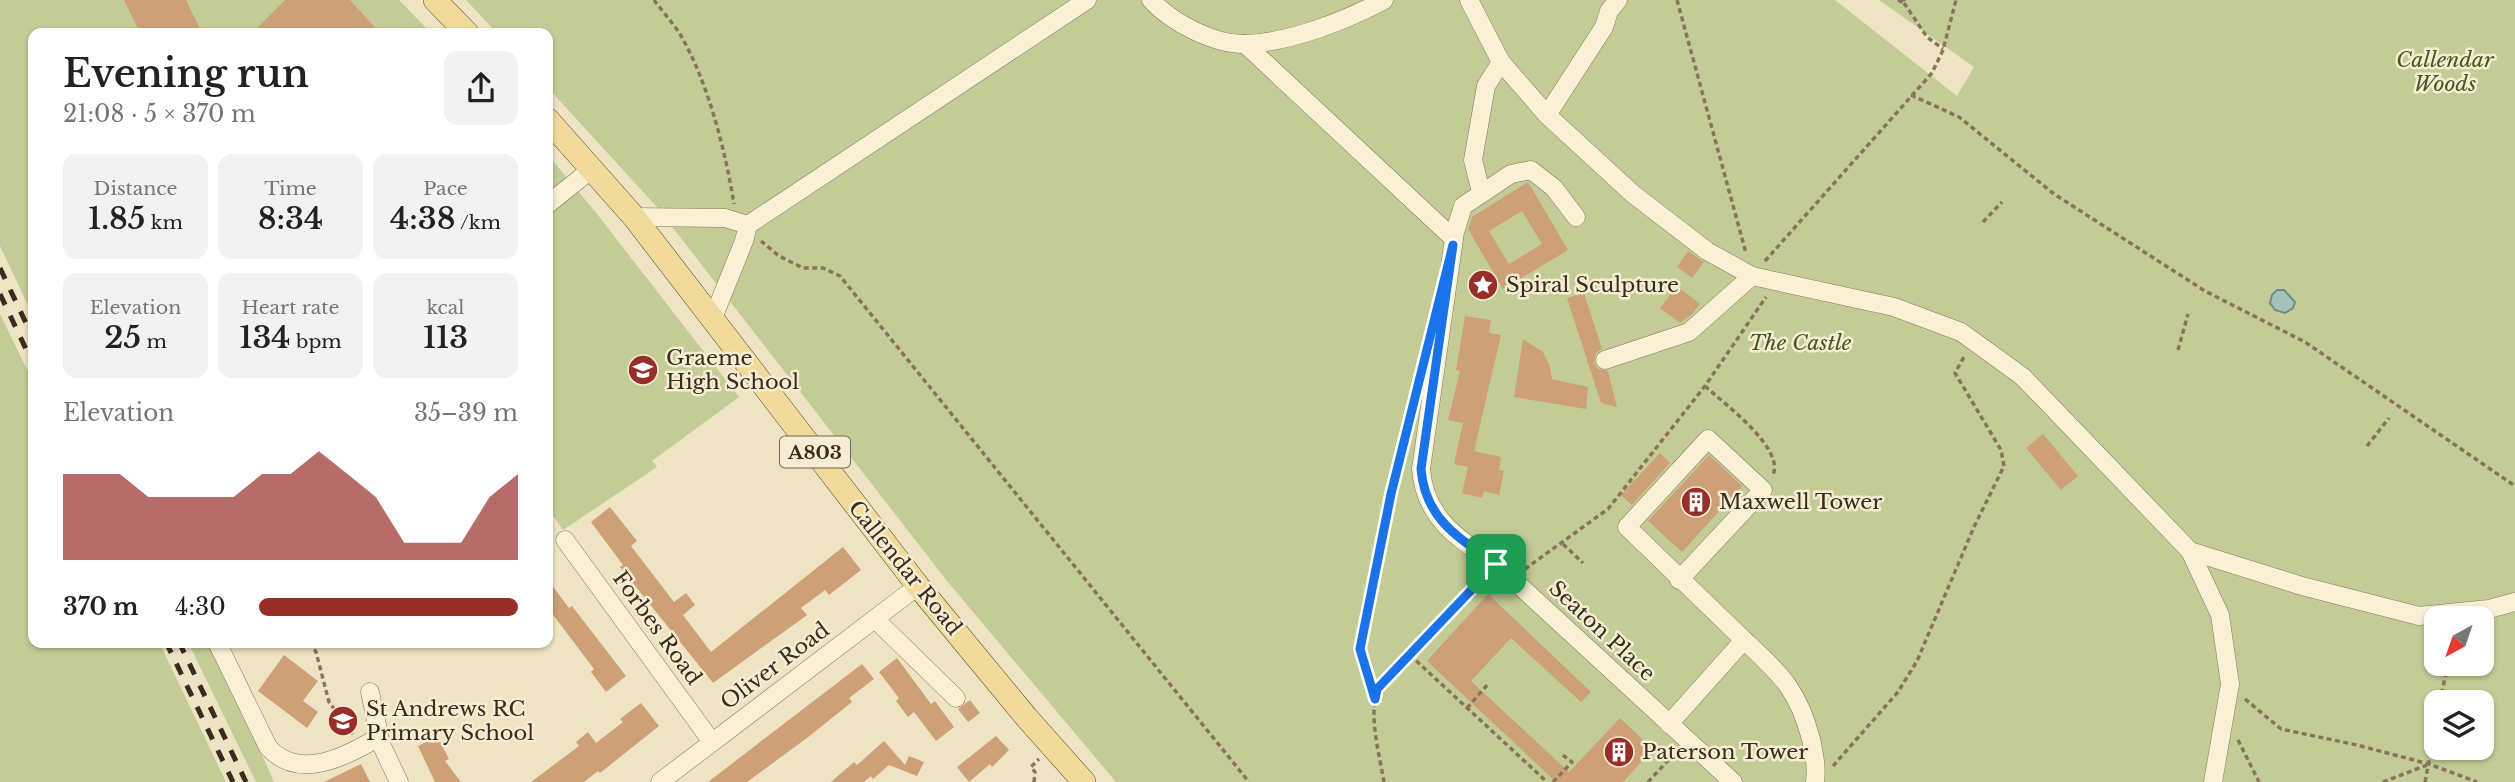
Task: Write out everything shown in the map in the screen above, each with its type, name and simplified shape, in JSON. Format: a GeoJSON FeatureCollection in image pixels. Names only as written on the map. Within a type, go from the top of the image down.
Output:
{"type":"FeatureCollection","features":[{"type":"Feature","properties":{"kind":"main road"},"geometry":{"type":"LineString","coordinates":[[435,0],[462,28]]}},
{"type":"Feature","properties":{"kind":"main road","name":"Callendar Road"},"geometry":{"type":"LineString","coordinates":[[553,126],[634,217],[918,586],[1027,718],[1084,782]]}},
{"type":"Feature","properties":{"kind":"street"},"geometry":{"type":"LineString","coordinates":[[713,318],[748,229],[1087,0]]}},
{"type":"Feature","properties":{"kind":"street"},"geometry":{"type":"LineString","coordinates":[[1151,0],[1187,28],[1245,44],[1329,24],[1384,0]]}},
{"type":"Feature","properties":{"kind":"street"},"geometry":{"type":"LineString","coordinates":[[1469,0],[1501,62],[1547,115],[1633,194],[1707,251],[1752,276],[1894,307],[1961,332],[2023,377],[2190,551],[2220,615],[2230,684],[2213,782]]}},
{"type":"Feature","properties":{"kind":"street"},"geometry":{"type":"LineString","coordinates":[[1547,115],[1604,27],[1609,11],[1618,0]]}},
{"type":"Feature","properties":{"kind":"street"},"geometry":{"type":"LineString","coordinates":[[1245,44],[1454,239]]}},
{"type":"Feature","properties":{"kind":"street"},"geometry":{"type":"LineString","coordinates":[[1482,192],[1473,160],[1486,86],[1501,62]]}},
{"type":"Feature","properties":{"kind":"street"},"geometry":{"type":"LineString","coordinates":[[553,200],[592,169]]}},
{"type":"Feature","properties":{"kind":"street","name":"Seaton Place"},"geometry":{"type":"LineString","coordinates":[[1576,217],[1554,188],[1531,170],[1511,174],[1463,206],[1454,239],[1421,469],[1422,481],[1433,509],[1455,536],[1512,578],[1733,782]]}},
{"type":"Feature","properties":{"kind":"street"},"geometry":{"type":"LineString","coordinates":[[634,217],[725,218],[748,229]]}},
{"type":"Feature","properties":{"kind":"street"},"geometry":{"type":"LineString","coordinates":[[1605,360],[1689,332],[1752,276]]}},
{"type":"Feature","properties":{"kind":"street"},"geometry":{"type":"LineString","coordinates":[[1679,580],[1763,490],[1708,439],[1627,527],[1679,580],[1791,688],[1804,711],[1822,777]]}},
{"type":"Feature","properties":{"kind":"street","name":"Forbes Road"},"geometry":{"type":"LineString","coordinates":[[565,540],[712,742]]}},
{"type":"Feature","properties":{"kind":"street"},"geometry":{"type":"LineString","coordinates":[[2190,551],[2302,586],[2419,616],[2489,609],[2515,602]]}},
{"type":"Feature","properties":{"kind":"street","name":"Oliver Road"},"geometry":{"type":"LineString","coordinates":[[660,782],[918,586]]}},
{"type":"Feature","properties":{"kind":"street"},"geometry":{"type":"LineString","coordinates":[[875,619],[956,698]]}},
{"type":"Feature","properties":{"kind":"street"},"geometry":{"type":"LineString","coordinates":[[1669,724],[1744,640]]}},
{"type":"Feature","properties":{"kind":"street"},"geometry":{"type":"LineString","coordinates":[[220,648],[268,747],[280,759],[298,764],[327,764],[380,740]]}},
{"type":"Feature","properties":{"kind":"street"},"geometry":{"type":"LineString","coordinates":[[370,692],[380,740],[399,782]]}},
{"type":"Feature","properties":{"kind":"path"},"geometry":{"type":"LineString","coordinates":[[654,0],[679,33],[701,81],[748,229],[779,256],[803,268],[823,268],[840,276],[1250,782]]}},
{"type":"Feature","properties":{"kind":"path"},"geometry":{"type":"LineString","coordinates":[[1676,0],[1752,276]]}},
{"type":"Feature","properties":{"kind":"path"},"geometry":{"type":"LineString","coordinates":[[1898,0],[1904,2],[1927,37],[1943,50]]}},
{"type":"Feature","properties":{"kind":"path"},"geometry":{"type":"LineString","coordinates":[[1752,276],[1931,73],[1943,50],[1956,0]]}},
{"type":"Feature","properties":{"kind":"path"},"geometry":{"type":"LineString","coordinates":[[1911,95],[1959,117],[2054,194],[2205,291],[2305,342],[2515,486]]}},
{"type":"Feature","properties":{"kind":"path"},"geometry":{"type":"LineString","coordinates":[[1983,222],[2002,202]]}},
{"type":"Feature","properties":{"kind":"path"},"geometry":{"type":"LineString","coordinates":[[1512,578],[1563,544],[1608,509],[1705,386],[1776,280]]}},
{"type":"Feature","properties":{"kind":"path"},"geometry":{"type":"LineString","coordinates":[[2178,350],[2188,314]]}},
{"type":"Feature","properties":{"kind":"path"},"geometry":{"type":"LineString","coordinates":[[1822,777],[1898,692],[1917,661],[1974,527],[2004,466],[2001,450],[1955,373],[1972,341]]}},
{"type":"Feature","properties":{"kind":"path"},"geometry":{"type":"LineString","coordinates":[[1705,386],[1760,436],[1774,461],[1775,474],[1763,490]]}},
{"type":"Feature","properties":{"kind":"path"},"geometry":{"type":"LineString","coordinates":[[2367,446],[2389,418]]}},
{"type":"Feature","properties":{"kind":"path"},"geometry":{"type":"LineString","coordinates":[[1375,699],[1360,649],[1391,494],[1408,428]]}},
{"type":"Feature","properties":{"kind":"path"},"geometry":{"type":"LineString","coordinates":[[1563,544],[1583,563]]}},
{"type":"Feature","properties":{"kind":"path"},"geometry":{"type":"LineString","coordinates":[[1384,782],[1375,723],[1377,689],[1496,564]]}},
{"type":"Feature","properties":{"kind":"path"},"geometry":{"type":"LineString","coordinates":[[314,648],[329,702],[362,747]]}},
{"type":"Feature","properties":{"kind":"path"},"geometry":{"type":"LineString","coordinates":[[1410,655],[1547,782]]}},
{"type":"Feature","properties":{"kind":"path"},"geometry":{"type":"LineString","coordinates":[[1467,708],[1488,684]]}},
{"type":"Feature","properties":{"kind":"path"},"geometry":{"type":"LineString","coordinates":[[2230,684],[2281,729],[2429,764],[2477,782]]}},
{"type":"Feature","properties":{"kind":"path"},"geometry":{"type":"LineString","coordinates":[[2225,715],[2259,782]]}},
{"type":"Feature","properties":{"kind":"path"},"geometry":{"type":"LineString","coordinates":[[1648,782],[1687,740]]}},
{"type":"Feature","properties":{"kind":"path"},"geometry":{"type":"LineString","coordinates":[[1553,782],[1572,762],[1560,752]]}},
{"type":"Feature","properties":{"kind":"path"},"geometry":{"type":"LineString","coordinates":[[2425,782],[2430,760]]}},
{"type":"Feature","properties":{"kind":"path"},"geometry":{"type":"LineString","coordinates":[[2383,782],[2429,764]]}},
{"type":"Feature","properties":{"kind":"green space"},"geometry":{"type":"Polygon","coordinates":[[[0,0],[399,0],[426,28],[28,28],[28,305],[0,246],[0,0]]]}},
{"type":"Feature","properties":{"kind":"green space"},"geometry":{"type":"Polygon","coordinates":[[[466,0],[1835,0],[1957,96],[1974,67],[1879,0],[2515,0],[2515,782],[1116,782],[947,581],[656,206],[553,93],[553,28],[492,28],[466,0]]]}},
{"type":"Feature","properties":{"kind":"green space","name":"Graeme High School"},"geometry":{"type":"Polygon","coordinates":[[[553,161],[739,397],[652,461],[657,467],[563,530],[553,515],[553,161]]]}},
{"type":"Feature","properties":{"kind":"green space"},"geometry":{"type":"Polygon","coordinates":[[[0,314],[28,372],[28,648],[162,648],[226,782],[0,782],[0,314]]]}},
{"type":"Feature","properties":{"kind":"green space"},"geometry":{"type":"Polygon","coordinates":[[[191,648],[215,648],[274,782],[256,782],[191,648]]]}},
{"type":"Feature","properties":{"kind":"water"},"geometry":{"type":"Polygon","coordinates":[[[2277,290],[2284,290],[2295,302],[2293,308],[2285,313],[2275,310],[2270,303],[2277,290]]]}},
{"type":"Feature","properties":{"kind":"building"},"geometry":{"type":"Polygon","coordinates":[[[124,0],[186,0],[200,28],[138,28],[124,0]]]}},
{"type":"Feature","properties":{"kind":"building"},"geometry":{"type":"Polygon","coordinates":[[[285,0],[350,0],[375,28],[257,28],[285,0]]]}},
{"type":"Feature","properties":{"kind":"building"},"geometry":{"type":"Polygon","coordinates":[[[1528,182],[1568,250],[1503,289],[1468,229],[1472,217],[1528,182]],[[1522,211],[1489,231],[1509,264],[1542,244],[1522,211]]]}},
{"type":"Feature","properties":{"kind":"building"},"geometry":{"type":"Polygon","coordinates":[[[1688,251],[1704,262],[1692,278],[1677,267],[1688,251]]]}},
{"type":"Feature","properties":{"kind":"building"},"geometry":{"type":"Polygon","coordinates":[[[1677,286],[1700,304],[1680,323],[1660,308],[1677,286]]]}},
{"type":"Feature","properties":{"kind":"building"},"geometry":{"type":"Polygon","coordinates":[[[1584,293],[1602,349],[1596,353],[1594,363],[1598,369],[1608,371],[1617,407],[1601,403],[1567,298],[1584,293]]]}},
{"type":"Feature","properties":{"kind":"building"},"geometry":{"type":"Polygon","coordinates":[[[1465,316],[1491,320],[1489,333],[1501,335],[1474,451],[1501,457],[1499,470],[1504,471],[1499,495],[1484,491],[1482,498],[1462,493],[1468,467],[1454,464],[1463,423],[1448,420],[1460,371],[1456,370],[1465,316]]]}},
{"type":"Feature","properties":{"kind":"building"},"geometry":{"type":"Polygon","coordinates":[[[1523,339],[1543,352],[1552,379],[1588,387],[1586,409],[1514,397],[1523,339]]]}},
{"type":"Feature","properties":{"kind":"building"},"geometry":{"type":"Polygon","coordinates":[[[2043,434],[2078,476],[2061,490],[2026,448],[2043,434]]]}},
{"type":"Feature","properties":{"kind":"building"},"geometry":{"type":"Polygon","coordinates":[[[1660,453],[1670,463],[1632,505],[1621,495],[1660,453]]]}},
{"type":"Feature","properties":{"kind":"building","name":"Maxwell Tower"},"geometry":{"type":"Polygon","coordinates":[[[1709,455],[1742,486],[1682,552],[1648,521],[1709,455]]]}},
{"type":"Feature","properties":{"kind":"building"},"geometry":{"type":"Polygon","coordinates":[[[610,507],[637,541],[631,546],[674,602],[686,593],[695,605],[683,615],[711,652],[843,547],[861,570],[829,595],[825,590],[801,608],[807,615],[713,683],[620,567],[623,565],[591,522],[610,507]]]}},
{"type":"Feature","properties":{"kind":"building"},"geometry":{"type":"Polygon","coordinates":[[[553,587],[569,608],[572,606],[626,676],[606,692],[591,672],[594,669],[553,615],[553,587]]]}},
{"type":"Feature","properties":{"kind":"building"},"geometry":{"type":"Polygon","coordinates":[[[1488,594],[1591,692],[1581,702],[1511,638],[1471,681],[1569,772],[1620,718],[1653,749],[1623,782],[1556,782],[1427,661],[1488,594]]]}},
{"type":"Feature","properties":{"kind":"building"},"geometry":{"type":"Polygon","coordinates":[[[284,655],[318,681],[303,701],[318,712],[307,728],[258,691],[284,655]]]}},
{"type":"Feature","properties":{"kind":"building"},"geometry":{"type":"Polygon","coordinates":[[[897,658],[931,704],[935,701],[954,727],[936,741],[914,712],[908,717],[896,701],[899,698],[879,672],[897,658]]]}},
{"type":"Feature","properties":{"kind":"building"},"geometry":{"type":"Polygon","coordinates":[[[862,664],[874,679],[849,698],[852,702],[807,738],[747,782],[708,782],[862,664]]]}},
{"type":"Feature","properties":{"kind":"building"},"geometry":{"type":"Polygon","coordinates":[[[970,700],[980,713],[968,722],[958,709],[970,700]]]}},
{"type":"Feature","properties":{"kind":"building"},"geometry":{"type":"Polygon","coordinates":[[[641,703],[659,726],[600,773],[598,771],[584,782],[531,782],[579,746],[576,742],[588,732],[596,743],[623,722],[620,719],[641,703]]]}},
{"type":"Feature","properties":{"kind":"building"},"geometry":{"type":"Polygon","coordinates":[[[437,736],[449,759],[445,761],[461,782],[435,782],[418,746],[437,736]]]}},
{"type":"Feature","properties":{"kind":"building"},"geometry":{"type":"Polygon","coordinates":[[[996,736],[1009,750],[992,767],[990,764],[969,782],[957,767],[996,736]]]}},
{"type":"Feature","properties":{"kind":"building"},"geometry":{"type":"Polygon","coordinates":[[[884,741],[905,765],[909,756],[924,762],[917,776],[889,765],[873,779],[871,776],[864,782],[831,782],[854,762],[857,765],[884,741]]]}},
{"type":"Feature","properties":{"kind":"building"},"geometry":{"type":"Polygon","coordinates":[[[361,764],[370,782],[324,782],[361,764]]]}},
{"type":"Feature","properties":{"kind":"railway"},"geometry":{"type":"LineString","coordinates":[[0,268],[28,327]]}},
{"type":"Feature","properties":{"kind":"railway"},"geometry":{"type":"LineString","coordinates":[[0,294],[28,353]]}},
{"type":"Feature","properties":{"kind":"railway"},"geometry":{"type":"LineString","coordinates":[[169,648],[233,782]]}},
{"type":"Feature","properties":{"kind":"railway"},"geometry":{"type":"LineString","coordinates":[[182,648],[246,782]]}},
{"type":"Feature","properties":{"kind":"place","name":"Spiral Sculpture"},"geometry":{"type":"Point","coordinates":[1483,285]}},
{"type":"Feature","properties":{"kind":"place","name":"Graeme High School"},"geometry":{"type":"Point","coordinates":[643,370]}},
{"type":"Feature","properties":{"kind":"place","name":"Maxwell Tower"},"geometry":{"type":"Point","coordinates":[1696,502]}},
{"type":"Feature","properties":{"kind":"place","name":"St Andrews RC Primary School"},"geometry":{"type":"Point","coordinates":[343,721]}},
{"type":"Feature","properties":{"kind":"place","name":"Paterson Tower"},"geometry":{"type":"Point","coordinates":[1619,752]}},
{"type":"Feature","properties":{"kind":"route"},"geometry":{"type":"LineString","coordinates":[[1453,245],[1421,469],[1422,481],[1441,522],[1455,536],[1496,564],[1377,689],[1375,699],[1360,649],[1391,494],[1453,245]]}},
{"type":"Feature","properties":{"kind":"park label","name":"Callendar Woods"},"geometry":{"type":"Point","coordinates":[2445,72]}},
{"type":"Feature","properties":{"kind":"park label","name":"The Castle"},"geometry":{"type":"Point","coordinates":[1800,343]}}]}
